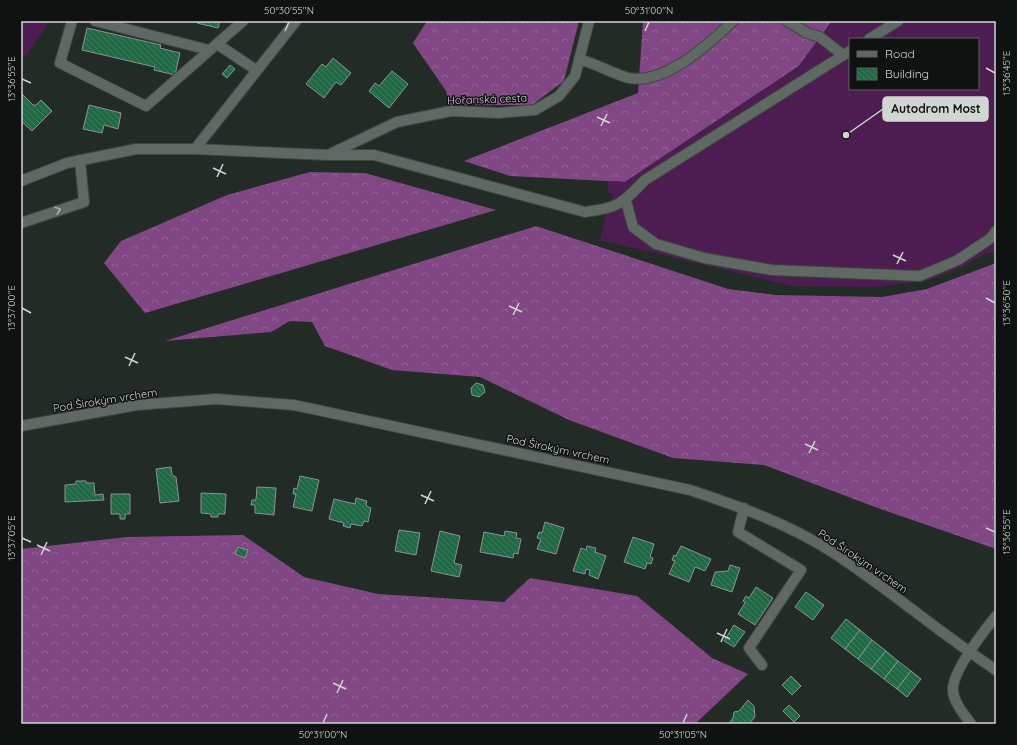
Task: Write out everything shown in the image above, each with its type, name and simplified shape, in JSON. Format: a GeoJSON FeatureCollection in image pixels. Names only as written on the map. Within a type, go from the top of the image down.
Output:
{"type":"FeatureCollection","features":[{"type":"Feature","properties":{"kind":"street"},"geometry":{"type":"LineString","coordinates":[[72,21],[60,63],[146,106],[243,21]]}},
{"type":"Feature","properties":{"kind":"street"},"geometry":{"type":"LineString","coordinates":[[95,21],[213,47],[256,70]]}},
{"type":"Feature","properties":{"kind":"street"},"geometry":{"type":"LineString","coordinates":[[195,148],[296,21]]}},
{"type":"Feature","properties":{"kind":"street","name":"Hořanská cesta"},"geometry":{"type":"LineString","coordinates":[[21,181],[67,163],[136,149],[195,148],[328,155],[397,122],[451,111],[499,113],[535,110],[559,96],[575,76],[589,21]]}},
{"type":"Feature","properties":{"kind":"street"},"geometry":{"type":"LineString","coordinates":[[579,60],[595,64],[626,77],[649,78],[672,68],[701,51],[733,21]]}},
{"type":"Feature","properties":{"kind":"street"},"geometry":{"type":"LineString","coordinates":[[328,155],[374,155],[585,212],[607,209],[626,201],[645,180],[847,53],[820,37],[807,33],[787,21]]}},
{"type":"Feature","properties":{"kind":"street"},"geometry":{"type":"LineString","coordinates":[[872,38],[898,21]]}},
{"type":"Feature","properties":{"kind":"street"},"geometry":{"type":"LineString","coordinates":[[21,223],[84,202],[80,160]]}},
{"type":"Feature","properties":{"kind":"street"},"geometry":{"type":"LineString","coordinates":[[626,201],[633,227],[656,244],[704,258],[772,270],[920,276],[958,260],[991,238],[996,231]]}},
{"type":"Feature","properties":{"kind":"street","name":"Pod Širokým vrchem"},"geometry":{"type":"LineString","coordinates":[[21,426],[137,405],[216,399],[294,405],[690,490],[744,508],[782,525],[828,549],[873,580],[969,653],[996,670]]}},
{"type":"Feature","properties":{"kind":"street"},"geometry":{"type":"LineString","coordinates":[[744,508],[738,532],[801,570],[749,648],[762,665]]}},
{"type":"Feature","properties":{"kind":"street"},"geometry":{"type":"LineString","coordinates":[[971,724],[958,705],[953,690],[956,676],[969,653],[996,616]]}},
{"type":"Feature","properties":{"kind":"green space"},"geometry":{"type":"Polygon","coordinates":[[[427,21],[579,21],[564,81],[532,105],[450,105],[446,91],[413,43],[427,21]]]}},
{"type":"Feature","properties":{"kind":"green space"},"geometry":{"type":"Polygon","coordinates":[[[643,21],[832,21],[799,66],[625,182],[510,176],[464,161],[638,93],[643,21]]]}},
{"type":"Feature","properties":{"kind":"green space"},"geometry":{"type":"Polygon","coordinates":[[[310,172],[365,173],[496,210],[145,313],[104,263],[121,241],[227,195],[310,172]]]}},
{"type":"Feature","properties":{"kind":"green space"},"geometry":{"type":"Polygon","coordinates":[[[536,226],[728,289],[776,295],[882,297],[927,289],[996,263],[996,549],[875,507],[764,465],[673,458],[569,420],[480,377],[392,370],[325,346],[312,322],[290,321],[271,332],[165,341],[536,226]]]}},
{"type":"Feature","properties":{"kind":"green space"},"geometry":{"type":"Polygon","coordinates":[[[243,535],[304,577],[378,594],[504,602],[530,578],[637,596],[712,658],[748,674],[695,724],[21,724],[21,549],[127,537],[243,535]]]}},
{"type":"Feature","properties":{"kind":"shaded area"},"geometry":{"type":"Polygon","coordinates":[[[21,21],[50,21],[26,56],[21,52],[21,21]]]}},
{"type":"Feature","properties":{"kind":"shaded area"},"geometry":{"type":"Polygon","coordinates":[[[832,21],[996,21],[996,254],[986,253],[964,266],[930,280],[879,287],[792,286],[600,240],[607,209],[614,194],[608,193],[608,181],[625,182],[799,66],[832,21]]]}},
{"type":"Feature","properties":{"kind":"building"},"geometry":{"type":"Polygon","coordinates":[[[198,21],[220,21],[218,28],[197,23],[198,21]]]}},
{"type":"Feature","properties":{"kind":"building"},"geometry":{"type":"Polygon","coordinates":[[[87,28],[161,45],[160,48],[180,53],[175,75],[154,70],[155,67],[82,50],[87,28]]]}},
{"type":"Feature","properties":{"kind":"building"},"geometry":{"type":"Polygon","coordinates":[[[333,58],[351,73],[341,85],[336,82],[324,98],[306,84],[322,64],[326,67],[333,58]]]}},
{"type":"Feature","properties":{"kind":"building"},"geometry":{"type":"Polygon","coordinates":[[[230,65],[235,69],[227,78],[222,74],[230,65]]]}},
{"type":"Feature","properties":{"kind":"building"},"geometry":{"type":"Polygon","coordinates":[[[392,71],[408,84],[389,108],[369,91],[375,83],[379,86],[392,71]]]}},
{"type":"Feature","properties":{"kind":"building"},"geometry":{"type":"Polygon","coordinates":[[[22,94],[33,105],[36,105],[41,100],[52,111],[32,131],[21,121],[22,94]]]}},
{"type":"Feature","properties":{"kind":"building"},"geometry":{"type":"Polygon","coordinates":[[[89,105],[121,113],[118,129],[104,125],[102,133],[83,129],[89,105]]]}},
{"type":"Feature","properties":{"kind":"building"},"geometry":{"type":"Polygon","coordinates":[[[476,383],[483,385],[485,392],[479,397],[472,395],[471,388],[476,383]]]}},
{"type":"Feature","properties":{"kind":"building"},"geometry":{"type":"Polygon","coordinates":[[[171,467],[172,475],[176,477],[179,501],[160,503],[156,469],[171,467]]]}},
{"type":"Feature","properties":{"kind":"building"},"geometry":{"type":"Polygon","coordinates":[[[300,476],[319,480],[312,511],[293,507],[296,494],[293,494],[294,488],[297,489],[300,476]]]}},
{"type":"Feature","properties":{"kind":"building"},"geometry":{"type":"Polygon","coordinates":[[[76,481],[94,483],[95,495],[103,494],[104,500],[65,502],[65,485],[76,484],[76,481]]]}},
{"type":"Feature","properties":{"kind":"building"},"geometry":{"type":"Polygon","coordinates":[[[257,487],[276,488],[274,515],[255,513],[255,505],[251,505],[252,500],[256,500],[257,487]]]}},
{"type":"Feature","properties":{"kind":"building"},"geometry":{"type":"Polygon","coordinates":[[[201,493],[226,494],[225,514],[218,514],[218,517],[211,517],[211,514],[201,513],[201,493]]]}},
{"type":"Feature","properties":{"kind":"building"},"geometry":{"type":"Polygon","coordinates":[[[111,494],[130,494],[130,514],[125,514],[125,519],[120,519],[120,514],[111,514],[111,494]]]}},
{"type":"Feature","properties":{"kind":"building"},"geometry":{"type":"Polygon","coordinates":[[[356,498],[367,501],[366,506],[371,508],[368,522],[364,521],[362,526],[351,524],[350,528],[343,526],[344,523],[329,519],[334,499],[355,504],[356,498]]]}},
{"type":"Feature","properties":{"kind":"building"},"geometry":{"type":"Polygon","coordinates":[[[545,522],[564,528],[556,554],[537,549],[541,539],[537,538],[539,532],[542,533],[545,522]]]}},
{"type":"Feature","properties":{"kind":"building"},"geometry":{"type":"Polygon","coordinates":[[[399,530],[420,533],[416,555],[395,551],[399,530]]]}},
{"type":"Feature","properties":{"kind":"building"},"geometry":{"type":"Polygon","coordinates":[[[440,531],[460,536],[454,563],[462,565],[459,577],[431,571],[440,531]]]}},
{"type":"Feature","properties":{"kind":"building"},"geometry":{"type":"Polygon","coordinates":[[[505,531],[517,533],[516,538],[521,539],[518,554],[514,553],[513,558],[480,552],[484,532],[504,536],[505,531]]]}},
{"type":"Feature","properties":{"kind":"building"},"geometry":{"type":"Polygon","coordinates":[[[633,537],[654,544],[650,557],[653,558],[651,564],[647,563],[645,569],[624,562],[633,537]]]}},
{"type":"Feature","properties":{"kind":"building"},"geometry":{"type":"Polygon","coordinates":[[[587,546],[596,548],[595,552],[606,556],[598,579],[589,575],[590,570],[586,569],[585,574],[573,571],[581,548],[586,550],[587,546]]]}},
{"type":"Feature","properties":{"kind":"building"},"geometry":{"type":"Polygon","coordinates":[[[681,546],[711,559],[705,571],[695,567],[689,582],[669,574],[675,561],[672,560],[674,555],[676,556],[681,546]]]}},
{"type":"Feature","properties":{"kind":"building"},"geometry":{"type":"Polygon","coordinates":[[[238,547],[248,550],[245,558],[235,554],[238,547]]]}},
{"type":"Feature","properties":{"kind":"building"},"geometry":{"type":"Polygon","coordinates":[[[730,565],[740,568],[732,592],[711,585],[715,572],[728,571],[730,565]]]}},
{"type":"Feature","properties":{"kind":"building"},"geometry":{"type":"Polygon","coordinates":[[[756,587],[773,598],[755,625],[738,614],[745,603],[743,601],[746,596],[749,598],[756,587]]]}},
{"type":"Feature","properties":{"kind":"building"},"geometry":{"type":"Polygon","coordinates":[[[806,592],[824,605],[813,620],[795,607],[806,592]]]}},
{"type":"Feature","properties":{"kind":"building"},"geometry":{"type":"Polygon","coordinates":[[[846,619],[860,630],[845,649],[831,638],[846,619]]]}},
{"type":"Feature","properties":{"kind":"building"},"geometry":{"type":"Polygon","coordinates":[[[734,625],[745,632],[734,647],[724,641],[734,625]]]}},
{"type":"Feature","properties":{"kind":"building"},"geometry":{"type":"Polygon","coordinates":[[[860,630],[872,640],[858,659],[845,649],[860,630]]]}},
{"type":"Feature","properties":{"kind":"building"},"geometry":{"type":"Polygon","coordinates":[[[872,640],[886,651],[871,669],[858,659],[872,640]]]}},
{"type":"Feature","properties":{"kind":"building"},"geometry":{"type":"Polygon","coordinates":[[[886,651],[898,661],[884,679],[871,669],[886,651]]]}},
{"type":"Feature","properties":{"kind":"building"},"geometry":{"type":"Polygon","coordinates":[[[898,661],[911,671],[897,689],[884,679],[898,661]]]}},
{"type":"Feature","properties":{"kind":"building"},"geometry":{"type":"Polygon","coordinates":[[[911,671],[921,679],[907,697],[897,689],[911,671]]]}},
{"type":"Feature","properties":{"kind":"building"},"geometry":{"type":"Polygon","coordinates":[[[791,676],[801,686],[792,695],[782,685],[791,676]]]}},
{"type":"Feature","properties":{"kind":"building"},"geometry":{"type":"Polygon","coordinates":[[[748,700],[754,706],[755,717],[749,724],[733,724],[730,722],[733,718],[734,712],[739,711],[748,700]]]}},
{"type":"Feature","properties":{"kind":"building"},"geometry":{"type":"Polygon","coordinates":[[[789,705],[800,716],[794,722],[783,711],[789,705]]]}},
{"type":"Feature","properties":{"kind":"place","name":"Autodrom Most"},"geometry":{"type":"Point","coordinates":[846,135]}}]}
